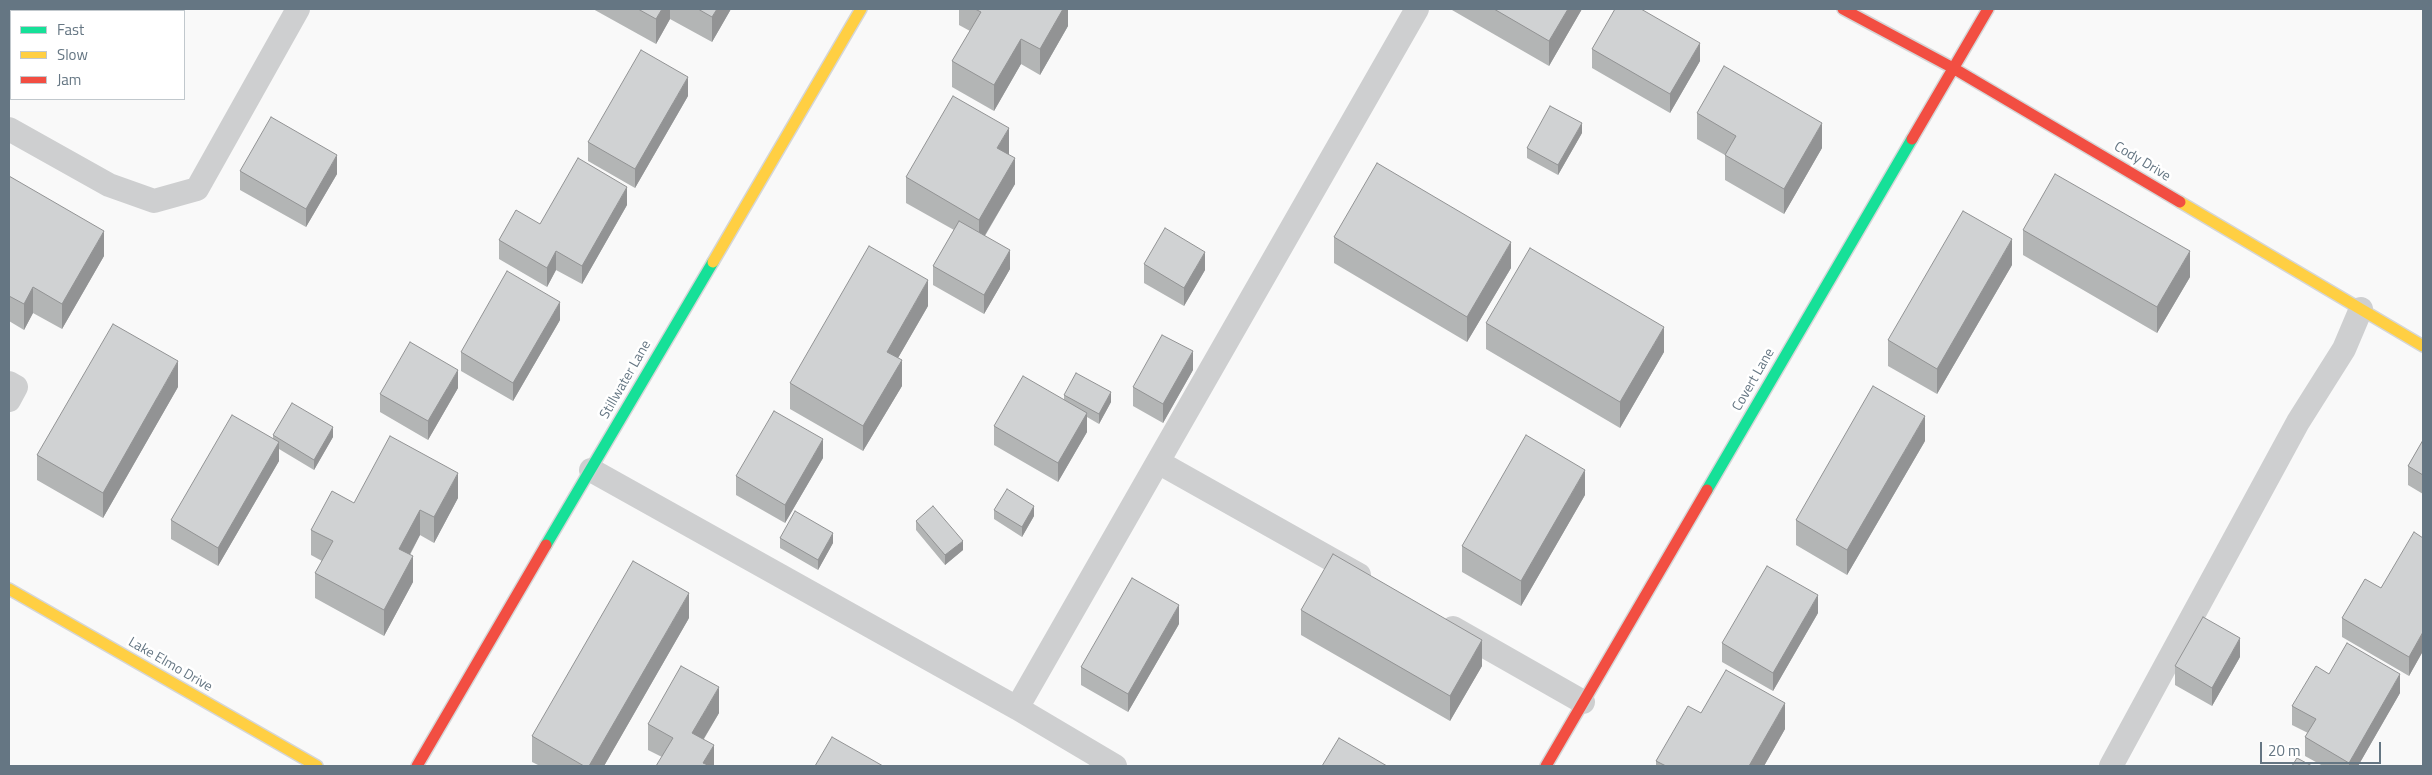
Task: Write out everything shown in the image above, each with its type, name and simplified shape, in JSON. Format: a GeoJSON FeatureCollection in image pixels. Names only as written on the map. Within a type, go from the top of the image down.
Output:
{"type":"FeatureCollection","features":[{"type":"Feature","properties":{"kind":"street","name":"Stillwater Lane"},"geometry":{"type":"LineString","coordinates":[[417,766],[861,9]]}},
{"type":"Feature","properties":{"kind":"street","name":"Cody Drive"},"geometry":{"type":"LineString","coordinates":[[1843,9],[1953,68],[2423,346]]}},
{"type":"Feature","properties":{"kind":"street","name":"Covert Lane"},"geometry":{"type":"LineString","coordinates":[[1546,766],[1988,9]]}},
{"type":"Feature","properties":{"kind":"street","name":"Lake Elmo Drive"},"geometry":{"type":"LineString","coordinates":[[9,589],[317,766]]}},
{"type":"Feature","properties":{"kind":"lane"},"geometry":{"type":"LineString","coordinates":[[9,129],[108,185],[154,201],[197,190],[298,9]]}},
{"type":"Feature","properties":{"kind":"lane"},"geometry":{"type":"LineString","coordinates":[[1017,708],[1417,9]]}},
{"type":"Feature","properties":{"kind":"lane"},"geometry":{"type":"LineString","coordinates":[[2111,766],[2298,422],[2344,349],[2361,309]]}},
{"type":"Feature","properties":{"kind":"lane"},"geometry":{"type":"LineString","coordinates":[[9,383],[16,387],[9,400]]}},
{"type":"Feature","properties":{"kind":"lane"},"geometry":{"type":"LineString","coordinates":[[1158,462],[1375,584]]}},
{"type":"Feature","properties":{"kind":"lane"},"geometry":{"type":"LineString","coordinates":[[591,470],[1017,708],[1114,766]]}},
{"type":"Feature","properties":{"kind":"lane"},"geometry":{"type":"LineString","coordinates":[[1436,618],[1583,702]]}},
{"type":"Feature","properties":{"kind":"building"},"geometry":{"type":"Polygon","coordinates":[[[9,9],[33,9],[10,10],[9,45],[9,9]]]}},
{"type":"Feature","properties":{"kind":"building"},"geometry":{"type":"Polygon","coordinates":[[[638,9],[662,9],[656,19],[638,9]]]}},
{"type":"Feature","properties":{"kind":"building"},"geometry":{"type":"Polygon","coordinates":[[[698,9],[717,9],[712,17],[698,9]]]}},
{"type":"Feature","properties":{"kind":"building"},"geometry":{"type":"Polygon","coordinates":[[[975,9],[1063,9],[1040,49],[1021,39],[994,85],[952,61],[981,12],[975,9]]]}},
{"type":"Feature","properties":{"kind":"building"},"geometry":{"type":"Polygon","coordinates":[[[1494,9],[1568,9],[1549,41],[1494,9]]]}},
{"type":"Feature","properties":{"kind":"building"},"geometry":{"type":"Polygon","coordinates":[[[1615,9],[1641,9],[1700,43],[1670,94],[1592,49],[1615,9]]]}},
{"type":"Feature","properties":{"kind":"building"},"geometry":{"type":"Polygon","coordinates":[[[641,50],[688,77],[635,169],[588,142],[641,50]]]}},
{"type":"Feature","properties":{"kind":"building"},"geometry":{"type":"Polygon","coordinates":[[[1724,66],[1822,123],[1784,189],[1725,155],[1736,136],[1697,113],[1724,66]]]}},
{"type":"Feature","properties":{"kind":"building"},"geometry":{"type":"Polygon","coordinates":[[[953,96],[1009,128],[997,148],[1015,158],[979,220],[906,177],[953,96]]]}},
{"type":"Feature","properties":{"kind":"building"},"geometry":{"type":"Polygon","coordinates":[[[1550,106],[1582,123],[1558,165],[1527,148],[1550,106]]]}},
{"type":"Feature","properties":{"kind":"building"},"geometry":{"type":"Polygon","coordinates":[[[271,117],[337,155],[306,209],[240,171],[271,117]]]}},
{"type":"Feature","properties":{"kind":"building"},"geometry":{"type":"Polygon","coordinates":[[[578,158],[627,187],[582,266],[556,251],[547,268],[499,240],[516,210],[540,224],[578,158]]]}},
{"type":"Feature","properties":{"kind":"building"},"geometry":{"type":"Polygon","coordinates":[[[1377,163],[1511,242],[1467,317],[1334,237],[1377,163]]]}},
{"type":"Feature","properties":{"kind":"building"},"geometry":{"type":"Polygon","coordinates":[[[2055,174],[2190,251],[2157,307],[2023,230],[2055,174]]]}},
{"type":"Feature","properties":{"kind":"building"},"geometry":{"type":"Polygon","coordinates":[[[9,176],[104,231],[62,304],[33,287],[24,304],[9,296],[9,176]]]}},
{"type":"Feature","properties":{"kind":"building"},"geometry":{"type":"Polygon","coordinates":[[[1963,211],[2012,239],[1937,369],[1888,340],[1963,211]]]}},
{"type":"Feature","properties":{"kind":"building"},"geometry":{"type":"Polygon","coordinates":[[[959,221],[1010,250],[984,295],[933,266],[959,221]]]}},
{"type":"Feature","properties":{"kind":"building"},"geometry":{"type":"Polygon","coordinates":[[[1165,228],[1205,252],[1184,288],[1144,264],[1165,228]]]}},
{"type":"Feature","properties":{"kind":"building"},"geometry":{"type":"Polygon","coordinates":[[[869,246],[928,280],[887,352],[902,360],[863,426],[790,383],[869,246]]]}},
{"type":"Feature","properties":{"kind":"building"},"geometry":{"type":"Polygon","coordinates":[[[1530,248],[1664,327],[1620,402],[1486,323],[1530,248]]]}},
{"type":"Feature","properties":{"kind":"building"},"geometry":{"type":"Polygon","coordinates":[[[507,271],[560,302],[513,383],[461,352],[507,271]]]}},
{"type":"Feature","properties":{"kind":"building"},"geometry":{"type":"Polygon","coordinates":[[[113,324],[178,361],[103,493],[37,455],[113,324]]]}},
{"type":"Feature","properties":{"kind":"building"},"geometry":{"type":"Polygon","coordinates":[[[1162,335],[1193,351],[1163,404],[1133,387],[1162,335]]]}},
{"type":"Feature","properties":{"kind":"building"},"geometry":{"type":"Polygon","coordinates":[[[410,342],[458,370],[428,421],[380,394],[410,342]]]}},
{"type":"Feature","properties":{"kind":"building"},"geometry":{"type":"Polygon","coordinates":[[[1076,373],[1111,392],[1099,414],[1064,395],[1076,373]]]}},
{"type":"Feature","properties":{"kind":"building"},"geometry":{"type":"Polygon","coordinates":[[[1023,376],[1087,413],[1058,463],[994,426],[1023,376]]]}},
{"type":"Feature","properties":{"kind":"building"},"geometry":{"type":"Polygon","coordinates":[[[1873,386],[1925,416],[1847,550],[1796,520],[1873,386]]]}},
{"type":"Feature","properties":{"kind":"building"},"geometry":{"type":"Polygon","coordinates":[[[292,403],[333,427],[314,460],[273,435],[292,403]]]}},
{"type":"Feature","properties":{"kind":"building"},"geometry":{"type":"Polygon","coordinates":[[[774,411],[823,439],[785,505],[736,476],[774,411]]]}},
{"type":"Feature","properties":{"kind":"building"},"geometry":{"type":"Polygon","coordinates":[[[232,415],[279,442],[218,548],[171,520],[232,415]]]}},
{"type":"Feature","properties":{"kind":"building"},"geometry":{"type":"Polygon","coordinates":[[[1526,435],[1585,470],[1521,581],[1462,546],[1526,435]]]}},
{"type":"Feature","properties":{"kind":"building"},"geometry":{"type":"Polygon","coordinates":[[[390,436],[458,473],[434,517],[420,510],[399,549],[413,556],[384,610],[315,573],[333,541],[311,530],[332,491],[354,503],[390,436]]]}},
{"type":"Feature","properties":{"kind":"building"},"geometry":{"type":"Polygon","coordinates":[[[2423,440],[2423,475],[2408,466],[2423,440]]]}},
{"type":"Feature","properties":{"kind":"building"},"geometry":{"type":"Polygon","coordinates":[[[1007,489],[1034,506],[1022,527],[994,510],[1007,489]]]}},
{"type":"Feature","properties":{"kind":"building"},"geometry":{"type":"Polygon","coordinates":[[[933,506],[963,541],[945,555],[916,521],[933,506]]]}},
{"type":"Feature","properties":{"kind":"building"},"geometry":{"type":"Polygon","coordinates":[[[795,511],[833,533],[818,560],[780,538],[795,511]]]}},
{"type":"Feature","properties":{"kind":"building"},"geometry":{"type":"Polygon","coordinates":[[[2414,532],[2423,538],[2423,632],[2409,657],[2342,618],[2365,579],[2381,588],[2414,532]]]}},
{"type":"Feature","properties":{"kind":"building"},"geometry":{"type":"Polygon","coordinates":[[[1333,554],[1482,640],[1450,696],[1301,610],[1333,554]]]}},
{"type":"Feature","properties":{"kind":"building"},"geometry":{"type":"Polygon","coordinates":[[[633,561],[689,593],[589,766],[584,766],[532,736],[633,561]]]}},
{"type":"Feature","properties":{"kind":"building"},"geometry":{"type":"Polygon","coordinates":[[[1767,566],[1818,595],[1773,673],[1722,643],[1767,566]]]}},
{"type":"Feature","properties":{"kind":"building"},"geometry":{"type":"Polygon","coordinates":[[[1132,578],[1179,605],[1128,694],[1081,667],[1132,578]]]}},
{"type":"Feature","properties":{"kind":"building"},"geometry":{"type":"Polygon","coordinates":[[[2203,617],[2240,638],[2212,688],[2175,666],[2203,617]]]}},
{"type":"Feature","properties":{"kind":"building"},"geometry":{"type":"Polygon","coordinates":[[[2347,643],[2400,674],[2349,763],[2305,737],[2316,719],[2292,706],[2316,666],[2329,674],[2347,643]]]}},
{"type":"Feature","properties":{"kind":"building"},"geometry":{"type":"Polygon","coordinates":[[[681,666],[719,687],[692,733],[714,745],[703,763],[710,766],[656,766],[673,738],[648,724],[681,666]]]}},
{"type":"Feature","properties":{"kind":"building"},"geometry":{"type":"Polygon","coordinates":[[[1726,670],[1785,703],[1749,766],[1666,766],[1656,761],[1688,706],[1701,713],[1726,670]]]}},
{"type":"Feature","properties":{"kind":"building"},"geometry":{"type":"Polygon","coordinates":[[[832,737],[883,766],[815,766],[832,737]]]}},
{"type":"Feature","properties":{"kind":"building"},"geometry":{"type":"Polygon","coordinates":[[[1339,738],[1387,766],[1322,766],[1339,738]]]}},
{"type":"Feature","properties":{"kind":"building"},"geometry":{"type":"Polygon","coordinates":[[[2297,758],[2312,766],[2292,766],[2297,758]]]}},
{"type":"Feature","properties":{"kind":"traffic: fast"},"geometry":{"type":"LineString","coordinates":[[1707,490],[1912,139]]}},
{"type":"Feature","properties":{"kind":"traffic: fast"},"geometry":{"type":"LineString","coordinates":[[546,545],[713,262]]}},
{"type":"Feature","properties":{"kind":"traffic: slow"},"geometry":{"type":"LineString","coordinates":[[713,262],[861,9]]}},
{"type":"Feature","properties":{"kind":"traffic: slow"},"geometry":{"type":"LineString","coordinates":[[2180,202],[2423,346]]}},
{"type":"Feature","properties":{"kind":"traffic: slow"},"geometry":{"type":"LineString","coordinates":[[9,589],[317,766]]}},
{"type":"Feature","properties":{"kind":"traffic: jam"},"geometry":{"type":"LineString","coordinates":[[1843,9],[1953,68],[2180,202]]}},
{"type":"Feature","properties":{"kind":"traffic: jam"},"geometry":{"type":"LineString","coordinates":[[1912,139],[1988,9]]}},
{"type":"Feature","properties":{"kind":"traffic: jam"},"geometry":{"type":"LineString","coordinates":[[1546,766],[1707,490]]}},
{"type":"Feature","properties":{"kind":"traffic: jam"},"geometry":{"type":"LineString","coordinates":[[417,766],[546,545]]}}]}
